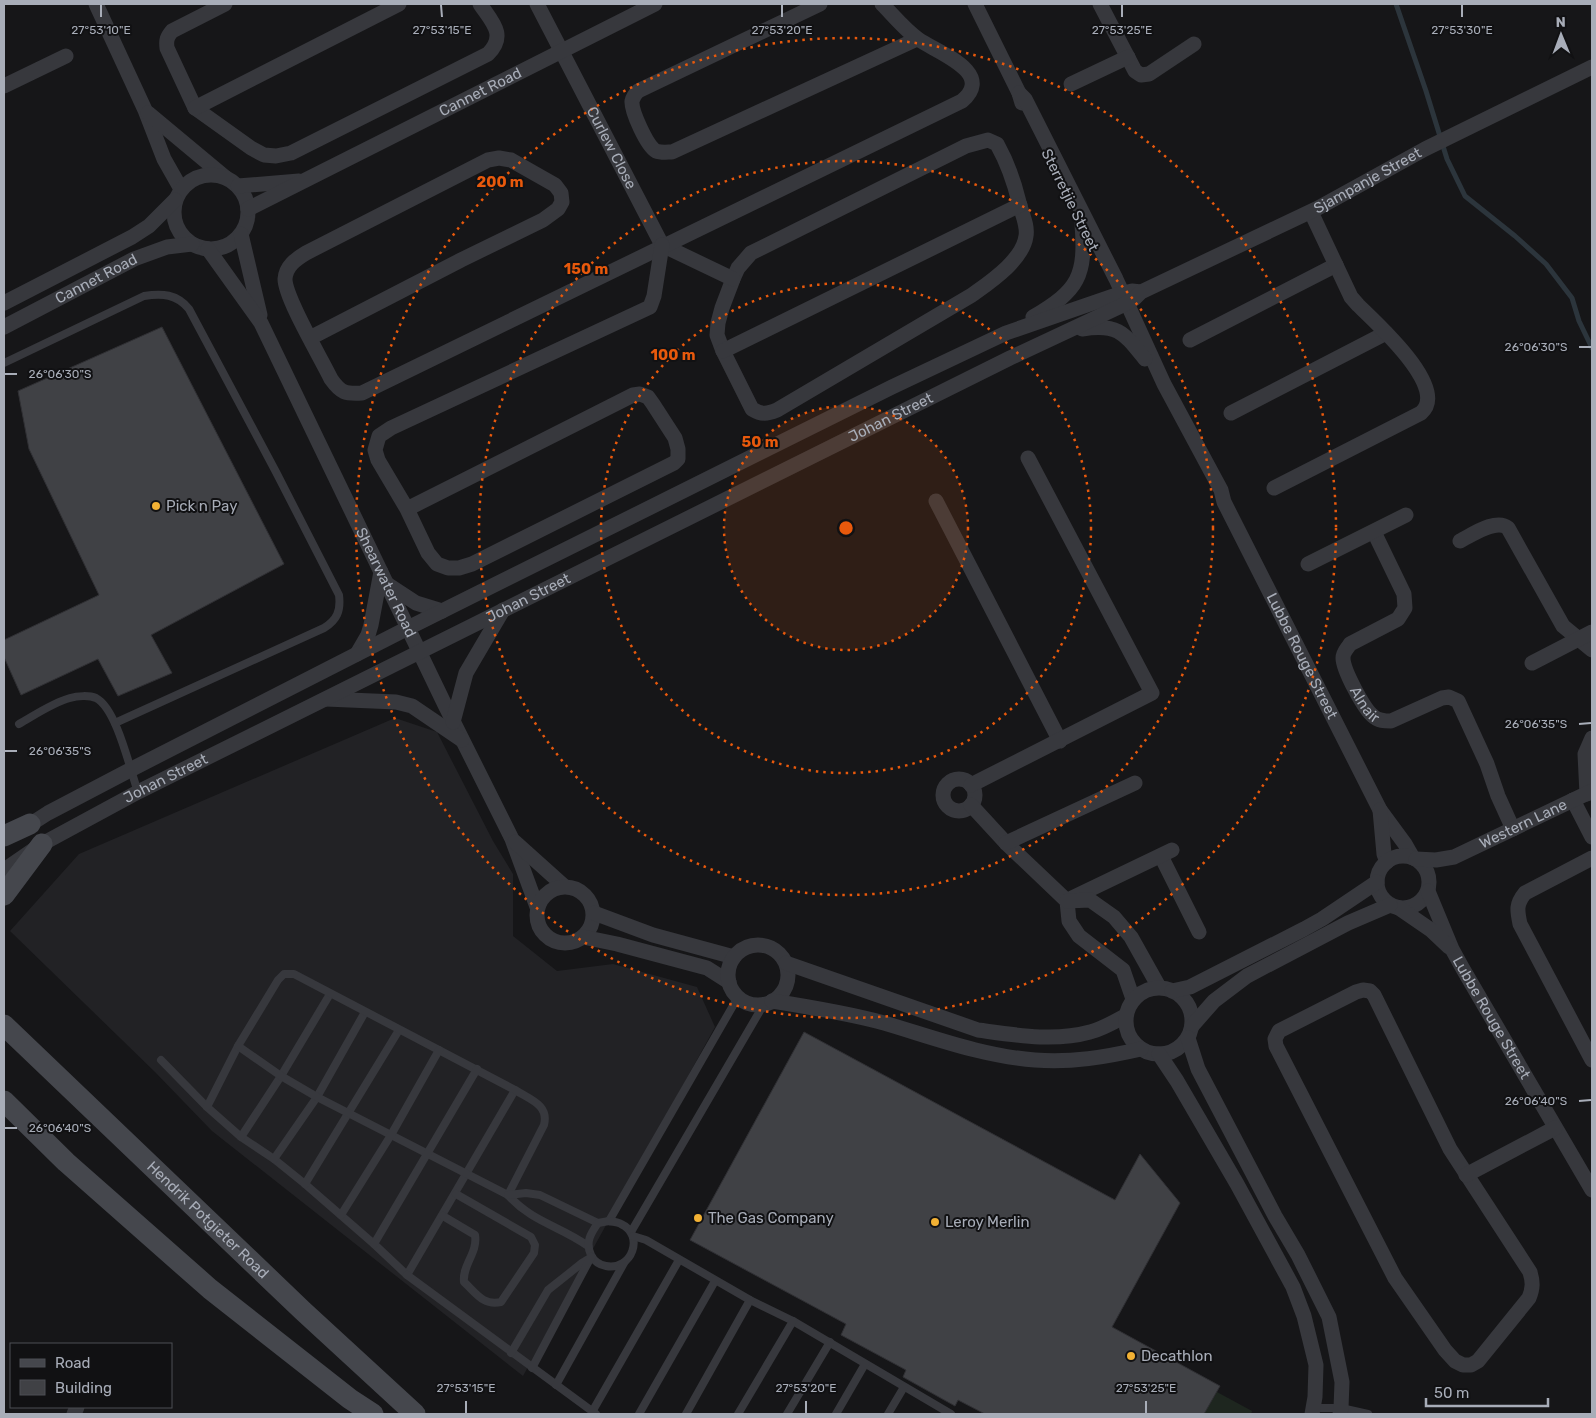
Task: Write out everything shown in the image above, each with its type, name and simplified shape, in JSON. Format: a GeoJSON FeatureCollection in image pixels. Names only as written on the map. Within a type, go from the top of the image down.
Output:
{"type":"FeatureCollection","features":[{"type":"Feature","properties":{"kind":"main road"},"geometry":{"type":"LineString","coordinates":[[4,836],[30,824]]}},
{"type":"Feature","properties":{"kind":"main road"},"geometry":{"type":"LineString","coordinates":[[4,894],[42,844]]}},
{"type":"Feature","properties":{"kind":"main road","name":"Hendrik Potgieter Road"},"geometry":{"type":"LineString","coordinates":[[4,1025],[303,1311],[415,1414]]}},
{"type":"Feature","properties":{"kind":"main road"},"geometry":{"type":"LineString","coordinates":[[4,1101],[66,1162],[210,1289],[350,1399],[373,1414]]}},
{"type":"Feature","properties":{"kind":"street"},"geometry":{"type":"LineString","coordinates":[[96,4],[144,110],[178,194]]}},
{"type":"Feature","properties":{"kind":"street"},"geometry":{"type":"LineString","coordinates":[[225,4],[172,31],[167,36],[167,48],[196,108],[250,148],[264,155],[276,156],[291,153],[488,54],[494,48],[498,39],[497,30],[480,4]]}},
{"type":"Feature","properties":{"kind":"street"},"geometry":{"type":"LineString","coordinates":[[196,108],[399,4]]}},
{"type":"Feature","properties":{"kind":"street","name":"Curlew Close"},"geometry":{"type":"LineString","coordinates":[[537,4],[662,246]]}},
{"type":"Feature","properties":{"kind":"street","name":"Cannet Road"},"geometry":{"type":"LineString","coordinates":[[248,209],[655,4]]}},
{"type":"Feature","properties":{"kind":"street"},"geometry":{"type":"LineString","coordinates":[[820,4],[638,91],[632,102],[634,113],[650,145],[656,151],[672,152],[917,39]]}},
{"type":"Feature","properties":{"kind":"street"},"geometry":{"type":"LineString","coordinates":[[310,338],[551,216],[562,202],[561,193],[555,185],[511,160],[499,158],[488,160],[306,252],[289,267],[285,278],[286,289],[310,338],[331,379],[339,390],[347,394],[362,393],[953,105],[968,95],[972,87],[972,79],[966,70],[954,60],[917,39],[882,4]]}},
{"type":"Feature","properties":{"kind":"street","name":"Sterretjie Street"},"geometry":{"type":"LineString","coordinates":[[975,4],[1019,93],[1021,102],[1121,300]]}},
{"type":"Feature","properties":{"kind":"street"},"geometry":{"type":"LineString","coordinates":[[1100,4],[1135,71],[1141,75],[1149,74],[1194,44]]}},
{"type":"Feature","properties":{"kind":"street"},"geometry":{"type":"LineString","coordinates":[[4,86],[66,56]]}},
{"type":"Feature","properties":{"kind":"street"},"geometry":{"type":"LineString","coordinates":[[1071,84],[1128,57]]}},
{"type":"Feature","properties":{"kind":"street","name":"Sjampanje Street"},"geometry":{"type":"LineString","coordinates":[[1121,300],[1311,212],[1425,149],[1592,67]]}},
{"type":"Feature","properties":{"kind":"street","name":"Sterretjie Street"},"geometry":{"type":"LineString","coordinates":[[1019,93],[1025,99],[1116,278],[1121,300]]}},
{"type":"Feature","properties":{"kind":"street"},"geometry":{"type":"LineString","coordinates":[[144,110],[232,182],[244,193],[248,218],[242,234],[227,246],[208,249],[192,244],[182,236],[176,225],[173,212],[178,194],[190,180],[202,176],[214,175],[232,182]]}},
{"type":"Feature","properties":{"kind":"street"},"geometry":{"type":"LineString","coordinates":[[988,140],[997,144],[1015,185],[1026,235],[1019,252],[999,276],[972,295],[778,410],[766,414],[752,409],[717,335],[718,323],[733,279],[738,268],[751,253],[976,142],[988,140]]}},
{"type":"Feature","properties":{"kind":"street","name":"Cannet Road"},"geometry":{"type":"LineString","coordinates":[[232,182],[306,181]]}},
{"type":"Feature","properties":{"kind":"street","name":"Cannet Road"},"geometry":{"type":"LineString","coordinates":[[4,303],[148,226],[178,194]]}},
{"type":"Feature","properties":{"kind":"street"},"geometry":{"type":"LineString","coordinates":[[723,350],[1020,205]]}},
{"type":"Feature","properties":{"kind":"street"},"geometry":{"type":"LineString","coordinates":[[1274,488],[1421,413],[1426,409],[1428,397],[1418,372],[1405,352],[1352,297],[1311,212]]}},
{"type":"Feature","properties":{"kind":"street","name":"Johan Street"},"geometry":{"type":"LineString","coordinates":[[4,841],[48,813],[408,628],[892,387],[1006,333],[1062,298],[1075,284],[1082,268],[1084,248],[1082,224]]}},
{"type":"Feature","properties":{"kind":"street","name":"Shearwater Road"},"geometry":{"type":"LineString","coordinates":[[242,234],[261,323]]}},
{"type":"Feature","properties":{"kind":"street","name":"Cannet Road"},"geometry":{"type":"LineString","coordinates":[[4,327],[134,259],[167,246],[192,244]]}},
{"type":"Feature","properties":{"kind":"street"},"geometry":{"type":"LineString","coordinates":[[662,246],[733,279]]}},
{"type":"Feature","properties":{"kind":"street"},"geometry":{"type":"LineString","coordinates":[[407,509],[633,395],[640,394],[648,397],[675,438],[678,459],[674,464],[472,564],[459,568],[448,568],[437,564],[428,553],[407,509],[378,460],[375,450],[379,436],[391,428],[650,307],[654,296],[662,246]]}},
{"type":"Feature","properties":{"kind":"street","name":"Shearwater Road"},"geometry":{"type":"LineString","coordinates":[[208,249],[261,323],[453,722],[512,839],[538,907]]}},
{"type":"Feature","properties":{"kind":"street"},"geometry":{"type":"LineString","coordinates":[[1190,340],[1336,265]]}},
{"type":"Feature","properties":{"kind":"street","name":"Johan Street"},"geometry":{"type":"LineString","coordinates":[[1006,333],[1121,300]]}},
{"type":"Feature","properties":{"kind":"street","name":"Johan Street"},"geometry":{"type":"LineString","coordinates":[[4,870],[42,844],[138,792],[1058,334],[1121,300]]}},
{"type":"Feature","properties":{"kind":"street","name":"Lubbe Rouge Street"},"geometry":{"type":"LineString","coordinates":[[1121,300],[1145,359],[1213,491],[1224,502]]}},
{"type":"Feature","properties":{"kind":"street","name":"Lubbe Rouge Street"},"geometry":{"type":"LineString","coordinates":[[1121,300],[1221,490],[1224,502],[1380,810],[1415,858]]}},
{"type":"Feature","properties":{"kind":"street","name":"Johan Street"},"geometry":{"type":"LineString","coordinates":[[1058,334],[1108,327],[1117,330],[1128,338],[1145,359]]}},
{"type":"Feature","properties":{"kind":"street"},"geometry":{"type":"LineString","coordinates":[[1231,413],[1386,333]]}},
{"type":"Feature","properties":{"kind":"street"},"geometry":{"type":"LineString","coordinates":[[971,785],[1152,693],[1028,458]]}},
{"type":"Feature","properties":{"kind":"street"},"geometry":{"type":"LineString","coordinates":[[936,501],[1060,741]]}},
{"type":"Feature","properties":{"kind":"street"},"geometry":{"type":"LineString","coordinates":[[1308,564],[1406,515]]}},
{"type":"Feature","properties":{"kind":"street"},"geometry":{"type":"LineString","coordinates":[[1460,541],[1496,524],[1505,525],[1563,626],[1586,636],[1592,650]]}},
{"type":"Feature","properties":{"kind":"street","name":"Alnair"},"geometry":{"type":"LineString","coordinates":[[1374,532],[1404,594],[1405,608],[1398,618],[1350,644],[1345,650],[1343,657],[1344,666],[1363,705],[1374,718],[1391,721],[1442,698],[1449,697],[1458,701],[1487,764],[1498,796],[1513,829]]}},
{"type":"Feature","properties":{"kind":"street"},"geometry":{"type":"LineString","coordinates":[[357,654],[368,635],[384,578],[416,602],[442,611]]}},
{"type":"Feature","properties":{"kind":"street"},"geometry":{"type":"LineString","coordinates":[[453,722],[466,673],[503,610]]}},
{"type":"Feature","properties":{"kind":"street"},"geometry":{"type":"LineString","coordinates":[[1532,663],[1586,636]]}},
{"type":"Feature","properties":{"kind":"street"},"geometry":{"type":"LineString","coordinates":[[325,699],[406,704],[412,706],[463,741]]}},
{"type":"Feature","properties":{"kind":"street"},"geometry":{"type":"LineString","coordinates":[[1590,792],[1585,754],[1592,738]]}},
{"type":"Feature","properties":{"kind":"street"},"geometry":{"type":"LineString","coordinates":[[952,780],[963,780],[971,785],[974,795],[970,805],[962,810],[952,809],[944,802],[943,792],[945,787],[952,780]]}},
{"type":"Feature","properties":{"kind":"street"},"geometry":{"type":"LineString","coordinates":[[1006,843],[1135,783]]}},
{"type":"Feature","properties":{"kind":"street","name":"Western Lane"},"geometry":{"type":"LineString","coordinates":[[1415,858],[1436,860],[1454,857],[1590,792]]}},
{"type":"Feature","properties":{"kind":"street"},"geometry":{"type":"LineString","coordinates":[[1573,800],[1592,837]]}},
{"type":"Feature","properties":{"kind":"street"},"geometry":{"type":"LineString","coordinates":[[970,805],[1006,843],[1067,901],[1069,921],[1079,936],[1123,970],[1133,999]]}},
{"type":"Feature","properties":{"kind":"street","name":"Lubbe Rouge Street"},"geometry":{"type":"LineString","coordinates":[[1380,810],[1384,854],[1387,862]]}},
{"type":"Feature","properties":{"kind":"street","name":"Shearwater Road"},"geometry":{"type":"LineString","coordinates":[[512,839],[564,886]]}},
{"type":"Feature","properties":{"kind":"street"},"geometry":{"type":"LineString","coordinates":[[1067,901],[1167,853],[1199,932]]}},
{"type":"Feature","properties":{"kind":"street"},"geometry":{"type":"LineString","coordinates":[[1398,856],[1415,858],[1423,865],[1428,873],[1429,887],[1424,899],[1408,908],[1394,906],[1383,899],[1378,891],[1377,882],[1378,873],[1387,862],[1398,856]]}},
{"type":"Feature","properties":{"kind":"street","name":"Western Lane"},"geometry":{"type":"LineString","coordinates":[[1429,887],[1454,857]]}},
{"type":"Feature","properties":{"kind":"street"},"geometry":{"type":"LineString","coordinates":[[1592,858],[1525,892],[1519,900],[1518,913],[1520,924],[1592,1060]]}},
{"type":"Feature","properties":{"kind":"street"},"geometry":{"type":"LineString","coordinates":[[1377,882],[1322,920],[1190,987],[1140,993],[1133,999],[1125,1016],[1125,1026],[1133,1043],[1149,1053],[1168,1053],[1177,1049],[1214,1001],[1248,976],[1353,920],[1394,906]]}},
{"type":"Feature","properties":{"kind":"street"},"geometry":{"type":"LineString","coordinates":[[564,886],[581,891],[588,897],[594,913],[593,922],[589,931],[583,937],[575,942],[566,943],[549,938],[542,932],[536,916],[538,907],[541,899],[548,892],[564,886]]}},
{"type":"Feature","properties":{"kind":"street","name":"Lubbe Rouge Street"},"geometry":{"type":"LineString","coordinates":[[1429,887],[1452,949],[1592,1190]]}},
{"type":"Feature","properties":{"kind":"street"},"geometry":{"type":"LineString","coordinates":[[1067,901],[1090,900],[1114,917],[1131,937],[1166,989],[1184,999],[1189,1007],[1190,1032],[1198,1069],[1275,1216],[1298,1255],[1329,1317],[1342,1382],[1341,1411]]}},
{"type":"Feature","properties":{"kind":"street","name":"Lubbe Rouge Street"},"geometry":{"type":"LineString","coordinates":[[1394,906],[1431,930],[1452,949]]}},
{"type":"Feature","properties":{"kind":"street"},"geometry":{"type":"LineString","coordinates":[[594,913],[653,935],[734,957]]}},
{"type":"Feature","properties":{"kind":"street"},"geometry":{"type":"LineString","coordinates":[[583,937],[618,944],[707,968],[729,982]]}},
{"type":"Feature","properties":{"kind":"street"},"geometry":{"type":"LineString","coordinates":[[768,1003],[779,996],[785,989],[788,981],[786,963],[775,950],[758,945],[749,946],[741,950],[734,957],[728,973],[729,982],[738,997],[746,1002],[838,1012],[884,1023],[989,1055],[1059,1061],[1102,1057],[1141,1049]]}},
{"type":"Feature","properties":{"kind":"street"},"geometry":{"type":"LineString","coordinates":[[786,963],[978,1030],[1060,1038],[1089,1032],[1125,1016]]}},
{"type":"Feature","properties":{"kind":"street"},"geometry":{"type":"LineString","coordinates":[[1370,991],[1374,995],[1450,1150],[1466,1175],[1530,1272],[1533,1290],[1529,1298],[1478,1362],[1471,1365],[1463,1365],[1455,1361],[1445,1350],[1395,1278],[1276,1046],[1275,1039],[1279,1032],[1356,992],[1370,991]]}},
{"type":"Feature","properties":{"kind":"street"},"geometry":{"type":"LineString","coordinates":[[1159,1054],[1177,1081],[1237,1184],[1293,1287],[1304,1316],[1315,1356],[1315,1398],[1313,1411]]}},
{"type":"Feature","properties":{"kind":"street"},"geometry":{"type":"LineString","coordinates":[[1466,1175],[1555,1128]]}},
{"type":"Feature","properties":{"kind":"lane"},"geometry":{"type":"LineString","coordinates":[[4,363],[144,296],[162,294],[177,298],[185,304],[194,318],[339,596],[339,612],[331,624],[324,628],[115,723]]}},
{"type":"Feature","properties":{"kind":"lane"},"geometry":{"type":"LineString","coordinates":[[19,724],[56,703],[71,697],[95,698],[102,702],[115,723],[138,792]]}},
{"type":"Feature","properties":{"kind":"lane"},"geometry":{"type":"LineString","coordinates":[[206,1107],[238,1046],[278,980],[284,974],[294,974],[477,1069],[543,1108],[546,1117],[544,1125],[508,1195]]}},
{"type":"Feature","properties":{"kind":"lane"},"geometry":{"type":"LineString","coordinates":[[241,1137],[281,1076],[330,994]]}},
{"type":"Feature","properties":{"kind":"lane"},"geometry":{"type":"LineString","coordinates":[[609,1221],[738,997]]}},
{"type":"Feature","properties":{"kind":"lane"},"geometry":{"type":"LineString","coordinates":[[556,1385],[624,1263],[632,1254],[634,1243],[632,1234],[768,1003]]}},
{"type":"Feature","properties":{"kind":"lane"},"geometry":{"type":"LineString","coordinates":[[274,1159],[317,1096],[365,1012]]}},
{"type":"Feature","properties":{"kind":"lane"},"geometry":{"type":"LineString","coordinates":[[305,1184],[400,1030]]}},
{"type":"Feature","properties":{"kind":"lane"},"geometry":{"type":"LineString","coordinates":[[238,1046],[281,1076],[349,1114],[508,1195],[529,1215],[576,1238],[588,1246]]}},
{"type":"Feature","properties":{"kind":"lane"},"geometry":{"type":"LineString","coordinates":[[341,1215],[391,1135],[439,1050]]}},
{"type":"Feature","properties":{"kind":"lane"},"geometry":{"type":"LineString","coordinates":[[161,1060],[206,1107],[241,1137],[274,1159],[305,1184],[407,1275],[594,1413],[679,1260]]}},
{"type":"Feature","properties":{"kind":"lane"},"geometry":{"type":"LineString","coordinates":[[374,1244],[477,1069]]}},
{"type":"Feature","properties":{"kind":"lane"},"geometry":{"type":"LineString","coordinates":[[407,1275],[468,1174],[515,1090]]}},
{"type":"Feature","properties":{"kind":"lane"},"geometry":{"type":"LineString","coordinates":[[508,1195],[526,1193],[540,1195],[598,1223],[609,1221],[621,1224],[632,1234],[646,1240],[715,1281],[793,1320],[904,1387],[941,1412],[951,1414]]}},
{"type":"Feature","properties":{"kind":"lane"},"geometry":{"type":"LineString","coordinates":[[443,1216],[475,1235],[475,1248],[465,1270],[464,1282],[484,1301],[492,1304],[501,1302],[534,1253],[535,1245],[531,1238],[456,1194]]}},
{"type":"Feature","properties":{"kind":"lane"},"geometry":{"type":"LineString","coordinates":[[598,1223],[590,1234],[588,1246],[592,1257],[600,1265],[612,1267],[624,1263]]}},
{"type":"Feature","properties":{"kind":"lane"},"geometry":{"type":"LineString","coordinates":[[511,1353],[548,1290],[592,1257]]}},
{"type":"Feature","properties":{"kind":"lane"},"geometry":{"type":"LineString","coordinates":[[532,1368],[592,1257]]}},
{"type":"Feature","properties":{"kind":"lane"},"geometry":{"type":"LineString","coordinates":[[639,1414],[715,1281]]}},
{"type":"Feature","properties":{"kind":"lane"},"geometry":{"type":"LineString","coordinates":[[686,1414],[750,1300]]}},
{"type":"Feature","properties":{"kind":"lane"},"geometry":{"type":"LineString","coordinates":[[738,1414],[793,1320]]}},
{"type":"Feature","properties":{"kind":"lane"},"geometry":{"type":"LineString","coordinates":[[787,1414],[830,1342]]}},
{"type":"Feature","properties":{"kind":"lane"},"geometry":{"type":"LineString","coordinates":[[836,1414],[865,1364]]}},
{"type":"Feature","properties":{"kind":"lane"},"geometry":{"type":"LineString","coordinates":[[888,1414],[904,1387]]}},
{"type":"Feature","properties":{"kind":"lane"},"geometry":{"type":"LineString","coordinates":[[1313,1411],[1341,1411],[1368,1414]]}},
{"type":"Feature","properties":{"kind":"shaded area"},"geometry":{"type":"Polygon","coordinates":[[[395,718],[437,732],[493,841],[513,874],[513,936],[557,971],[613,964],[697,987],[715,1027],[523,1376],[212,1131],[155,1072],[10,931],[79,854],[395,718]]]}},
{"type":"Feature","properties":{"kind":"shaded area"},"geometry":{"type":"Polygon","coordinates":[[[1217,1392],[1252,1411],[1251,1414],[1204,1414],[1217,1392]]]}},
{"type":"Feature","properties":{"kind":"building","name":"Pick n Pay"},"geometry":{"type":"Polygon","coordinates":[[[162,327],[284,564],[151,635],[172,673],[118,696],[98,659],[21,695],[4,657],[4,640],[99,595],[29,449],[18,391],[162,327]]]}},
{"type":"Feature","properties":{"kind":"building","name":"Leroy Merlin"},"geometry":{"type":"Polygon","coordinates":[[[804,1032],[1115,1200],[1140,1154],[1180,1203],[1112,1327],[1220,1386],[1204,1414],[985,1414],[958,1400],[955,1406],[903,1377],[906,1370],[841,1335],[846,1324],[690,1240],[804,1032]]]}},
{"type":"Feature","properties":{"kind":"waterway"},"geometry":{"type":"LineString","coordinates":[[1396,4],[1447,159],[1465,196],[1515,236],[1546,264],[1572,298],[1579,321],[1592,348]]}},
{"type":"Feature","properties":{"kind":"place","name":"Pick n Pay"},"geometry":{"type":"Point","coordinates":[156,506]}},
{"type":"Feature","properties":{"kind":"place","name":"The Gas Company"},"geometry":{"type":"Point","coordinates":[698,1218]}},
{"type":"Feature","properties":{"kind":"place","name":"Leroy Merlin"},"geometry":{"type":"Point","coordinates":[935,1222]}},
{"type":"Feature","properties":{"kind":"place","name":"Decathlon"},"geometry":{"type":"Point","coordinates":[1131,1356]}}]}
